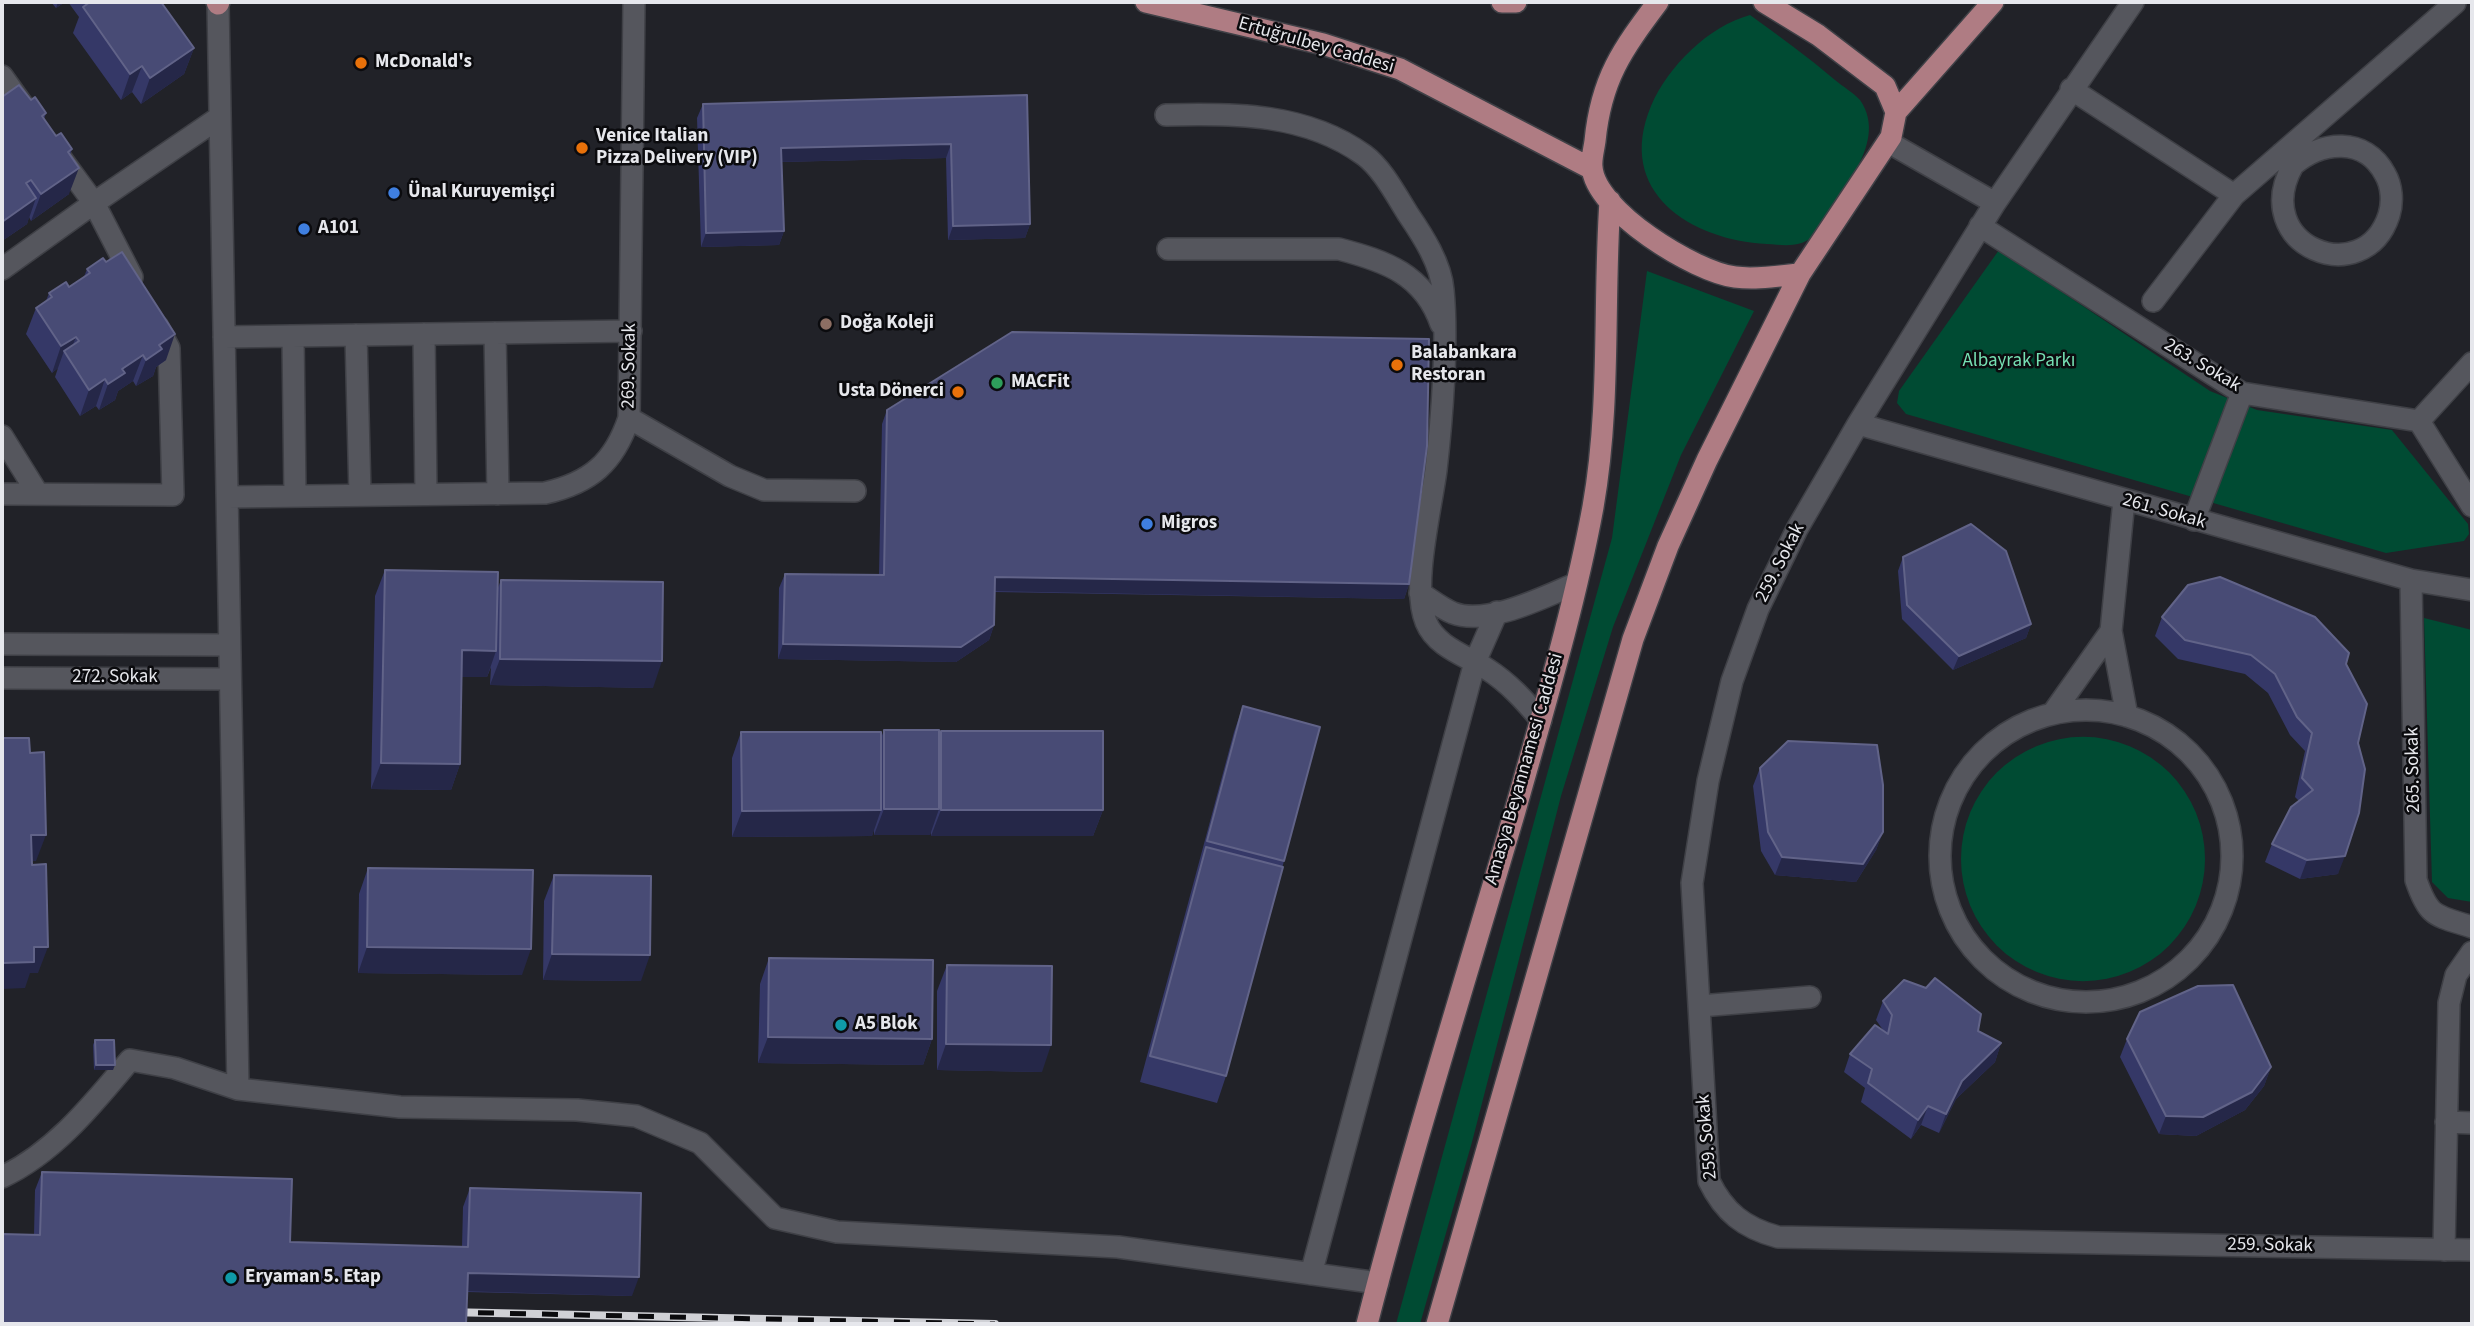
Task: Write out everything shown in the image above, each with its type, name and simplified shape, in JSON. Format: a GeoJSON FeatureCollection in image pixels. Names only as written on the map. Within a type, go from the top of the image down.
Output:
{"type":"FeatureCollection","features":[{"type":"Feature","properties":{"kind":"main road","name":"Ertuğrulbey Caddesi"},"geometry":{"type":"LineString","coordinates":[[1146,2],[1323,44],[1400,69],[1592,169]]}},
{"type":"Feature","properties":{"kind":"main road"},"geometry":{"type":"LineString","coordinates":[[1502,2],[1516,2]]}},
{"type":"Feature","properties":{"kind":"main road"},"geometry":{"type":"LineString","coordinates":[[1658,2],[1619,55],[1599,104],[1592,169],[1599,186],[1639,231],[1677,254],[1732,277],[1800,274]]}},
{"type":"Feature","properties":{"kind":"main road"},"geometry":{"type":"LineString","coordinates":[[1765,2],[1818,35],[1885,86],[1896,112]]}},
{"type":"Feature","properties":{"kind":"main road"},"geometry":{"type":"LineString","coordinates":[[1437,1324],[1633,639],[1668,546],[1707,460],[1800,274],[1888,142],[1896,112],[1993,2]]}},
{"type":"Feature","properties":{"kind":"main road","name":"Amasya Beyannamesi Caddesi"},"geometry":{"type":"LineString","coordinates":[[1367,1324],[1541,720],[1592,508],[1603,441],[1607,373],[1605,279],[1610,201]]}},
{"type":"Feature","properties":{"kind":"street","name":"269. Sokak"},"geometry":{"type":"LineString","coordinates":[[228,497],[545,493],[573,486],[598,470],[613,452],[621,442],[629,418],[634,2]]}},
{"type":"Feature","properties":{"kind":"street","name":"259. Sokak"},"geometry":{"type":"LineString","coordinates":[[2133,2],[1995,202],[1858,424],[1797,529],[1758,609],[1732,681],[1708,781],[1692,883],[1709,1181],[1719,1202],[1754,1231],[1778,1237],[2472,1250]]}},
{"type":"Feature","properties":{"kind":"street"},"geometry":{"type":"LineString","coordinates":[[218,3],[238,1088]]}},
{"type":"Feature","properties":{"kind":"street"},"geometry":{"type":"LineString","coordinates":[[2153,302],[2234,195],[2287,160],[2455,3]]}},
{"type":"Feature","properties":{"kind":"street"},"geometry":{"type":"LineString","coordinates":[[2,75],[94,203],[169,348],[173,495],[2,494]]}},
{"type":"Feature","properties":{"kind":"street"},"geometry":{"type":"LineString","coordinates":[[2071,89],[2234,195]]}},
{"type":"Feature","properties":{"kind":"street"},"geometry":{"type":"LineString","coordinates":[[1166,115],[1210,114],[1292,121],[1327,135],[1366,156],[1426,240],[1443,288],[1444,332],[1436,467],[1420,593],[1426,622],[1434,636],[1521,696],[1541,720]]}},
{"type":"Feature","properties":{"kind":"street"},"geometry":{"type":"LineString","coordinates":[[2,269],[220,117]]}},
{"type":"Feature","properties":{"kind":"street"},"geometry":{"type":"LineString","coordinates":[[1888,142],[1995,202]]}},
{"type":"Feature","properties":{"kind":"street"},"geometry":{"type":"LineString","coordinates":[[2344,145],[2361,150],[2375,160],[2388,183],[2391,209],[2386,225],[2375,239],[2353,252],[2325,254],[2308,247],[2294,235],[2284,219],[2281,200],[2287,160],[2325,146],[2344,145]]}},
{"type":"Feature","properties":{"kind":"street","name":"263. Sokak"},"geometry":{"type":"LineString","coordinates":[[1980,226],[2242,393],[2419,421]]}},
{"type":"Feature","properties":{"kind":"street"},"geometry":{"type":"LineString","coordinates":[[1168,248],[1339,249],[1366,256],[1397,268],[1422,289],[1437,311],[1444,332]]}},
{"type":"Feature","properties":{"kind":"street"},"geometry":{"type":"LineString","coordinates":[[224,337],[631,331]]}},
{"type":"Feature","properties":{"kind":"street"},"geometry":{"type":"LineString","coordinates":[[495,333],[498,494]]}},
{"type":"Feature","properties":{"kind":"street"},"geometry":{"type":"LineString","coordinates":[[424,334],[426,494]]}},
{"type":"Feature","properties":{"kind":"street"},"geometry":{"type":"LineString","coordinates":[[356,335],[360,495]]}},
{"type":"Feature","properties":{"kind":"street"},"geometry":{"type":"LineString","coordinates":[[293,336],[295,496]]}},
{"type":"Feature","properties":{"kind":"street"},"geometry":{"type":"LineString","coordinates":[[2472,363],[2419,421],[2472,506]]}},
{"type":"Feature","properties":{"kind":"street"},"geometry":{"type":"LineString","coordinates":[[2194,520],[2242,393]]}},
{"type":"Feature","properties":{"kind":"street"},"geometry":{"type":"LineString","coordinates":[[629,418],[730,476],[764,490],[855,491]]}},
{"type":"Feature","properties":{"kind":"street","name":"261. Sokak"},"geometry":{"type":"LineString","coordinates":[[1858,424],[2411,580],[2472,590]]}},
{"type":"Feature","properties":{"kind":"street"},"geometry":{"type":"LineString","coordinates":[[2,436],[38,495]]}},
{"type":"Feature","properties":{"kind":"street"},"geometry":{"type":"LineString","coordinates":[[2124,500],[2111,631],[2127,716]]}},
{"type":"Feature","properties":{"kind":"street","name":"265. Sokak"},"geometry":{"type":"LineString","coordinates":[[2411,580],[2416,880],[2426,907],[2444,918],[2472,927]]}},
{"type":"Feature","properties":{"kind":"street"},"geometry":{"type":"LineString","coordinates":[[1420,593],[1454,613],[1470,616],[1528,604],[1575,584]]}},
{"type":"Feature","properties":{"kind":"street"},"geometry":{"type":"LineString","coordinates":[[1311,1274],[1475,662],[1497,612]]}},
{"type":"Feature","properties":{"kind":"street"},"geometry":{"type":"LineString","coordinates":[[2053,713],[2111,631]]}},
{"type":"Feature","properties":{"kind":"street","name":"272. Sokak"},"geometry":{"type":"LineString","coordinates":[[2,645],[228,645]]}},
{"type":"Feature","properties":{"kind":"street","name":"272. Sokak"},"geometry":{"type":"LineString","coordinates":[[2,678],[229,679]]}},
{"type":"Feature","properties":{"kind":"street"},"geometry":{"type":"LineString","coordinates":[[2097,710],[2140,719],[2182,744],[2214,782],[2231,828],[2233,877],[2218,923],[2188,962],[2148,990],[2100,1003],[2051,999],[2006,980],[1969,947],[1946,904],[1939,856],[1947,807],[1971,764],[2008,732],[2053,713],[2097,710]]}},
{"type":"Feature","properties":{"kind":"street"},"geometry":{"type":"LineString","coordinates":[[2444,1250],[2449,1003],[2456,975],[2472,952]]}},
{"type":"Feature","properties":{"kind":"street"},"geometry":{"type":"LineString","coordinates":[[1700,1006],[1810,997]]}},
{"type":"Feature","properties":{"kind":"street"},"geometry":{"type":"LineString","coordinates":[[2,1177],[21,1168],[88,1111],[130,1060],[175,1068],[238,1088],[400,1107],[578,1110],[636,1116],[700,1143],[775,1218],[837,1232],[1118,1247],[1378,1283]]}},
{"type":"Feature","properties":{"kind":"street"},"geometry":{"type":"LineString","coordinates":[[2446,1122],[2472,1123]]}},
{"type":"Feature","properties":{"kind":"green space"},"geometry":{"type":"Polygon","coordinates":[[[1750,15],[1855,95],[1868,118],[1864,153],[1842,196],[1818,231],[1807,240],[1796,244],[1779,245],[1738,240],[1711,233],[1687,221],[1667,206],[1652,186],[1643,163],[1642,136],[1651,106],[1668,76],[1705,38],[1735,20],[1750,15]]]}},
{"type":"Feature","properties":{"kind":"green space","name":"Albayrak Parkı"},"geometry":{"type":"Polygon","coordinates":[[[1999,250],[2210,391],[2257,410],[2392,430],[2468,524],[2469,534],[2464,541],[2386,553],[1906,414],[1897,403],[1899,391],[1999,250]]]}},
{"type":"Feature","properties":{"kind":"green space"},"geometry":{"type":"Polygon","coordinates":[[[1647,271],[1754,311],[1681,455],[1613,627],[1561,796],[1472,1142],[1420,1324],[1396,1324],[1612,538],[1647,271]]]}},
{"type":"Feature","properties":{"kind":"green space"},"geometry":{"type":"Polygon","coordinates":[[[2424,618],[2472,630],[2472,902],[2448,898],[2432,882],[2424,618]]]}},
{"type":"Feature","properties":{"kind":"green space"},"geometry":{"type":"Polygon","coordinates":[[[2083,737],[2107,739],[2130,746],[2169,773],[2196,812],[2203,835],[2203,883],[2196,906],[2169,945],[2130,972],[2107,979],[2083,981],[2059,979],[2036,972],[1997,945],[1970,906],[1963,883],[1961,859],[1963,835],[1970,812],[1997,773],[2036,746],[2059,739],[2083,737]]]}},
{"type":"Feature","properties":{"kind":"building"},"geometry":{"type":"Polygon","coordinates":[[[90,2],[161,2],[194,48],[150,78],[142,66],[130,74],[83,7],[90,2]]]}},
{"type":"Feature","properties":{"kind":"building"},"geometry":{"type":"Polygon","coordinates":[[[19,85],[31,100],[35,97],[46,113],[42,116],[56,136],[61,133],[72,149],[68,152],[79,168],[41,194],[31,180],[26,183],[36,198],[2,222],[2,97],[19,85]]]}},
{"type":"Feature","properties":{"kind":"building"},"geometry":{"type":"Polygon","coordinates":[[[1027,95],[1030,224],[953,226],[951,144],[781,148],[784,231],[706,233],[703,104],[1027,95]]]}},
{"type":"Feature","properties":{"kind":"building"},"geometry":{"type":"Polygon","coordinates":[[[122,252],[175,334],[159,345],[162,349],[146,360],[143,355],[122,369],[125,373],[108,384],[105,379],[89,390],[64,351],[79,341],[76,337],[61,346],[36,308],[52,297],[49,293],[66,282],[69,287],[90,273],[87,269],[103,258],[106,262],[122,252]]]}},
{"type":"Feature","properties":{"kind":"building","name":"Migros"},"geometry":{"type":"Polygon","coordinates":[[[1012,332],[1429,339],[1427,446],[1409,584],[995,577],[994,625],[961,647],[783,644],[785,574],[884,575],[887,410],[1012,332]]]}},
{"type":"Feature","properties":{"kind":"building"},"geometry":{"type":"Polygon","coordinates":[[[1971,524],[2006,551],[2031,624],[1959,656],[1907,605],[1903,557],[1971,524]]]}},
{"type":"Feature","properties":{"kind":"building"},"geometry":{"type":"Polygon","coordinates":[[[385,570],[498,572],[496,651],[462,650],[460,764],[381,763],[385,570]]]}},
{"type":"Feature","properties":{"kind":"building"},"geometry":{"type":"Polygon","coordinates":[[[2220,577],[2315,617],[2349,653],[2346,664],[2367,704],[2358,743],[2365,769],[2359,813],[2345,856],[2307,860],[2272,844],[2291,807],[2313,790],[2302,778],[2312,733],[2297,717],[2275,674],[2251,655],[2185,640],[2162,617],[2188,585],[2220,577]]]}},
{"type":"Feature","properties":{"kind":"building"},"geometry":{"type":"Polygon","coordinates":[[[501,580],[663,582],[662,661],[500,659],[501,580]]]}},
{"type":"Feature","properties":{"kind":"building"},"geometry":{"type":"Polygon","coordinates":[[[1243,706],[1320,727],[1284,861],[1207,841],[1243,706]]]}},
{"type":"Feature","properties":{"kind":"building"},"geometry":{"type":"Polygon","coordinates":[[[884,730],[939,730],[939,809],[884,809],[884,730]]]}},
{"type":"Feature","properties":{"kind":"building"},"geometry":{"type":"Polygon","coordinates":[[[941,731],[1103,731],[1103,810],[941,810],[941,731]]]}},
{"type":"Feature","properties":{"kind":"building"},"geometry":{"type":"Polygon","coordinates":[[[741,732],[881,732],[881,810],[742,811],[741,732]]]}},
{"type":"Feature","properties":{"kind":"building"},"geometry":{"type":"Polygon","coordinates":[[[2,738],[29,738],[30,753],[44,752],[46,835],[31,835],[32,865],[46,864],[48,947],[34,947],[34,962],[2,963],[2,738]]]}},
{"type":"Feature","properties":{"kind":"building"},"geometry":{"type":"Polygon","coordinates":[[[1788,741],[1877,745],[1883,785],[1883,832],[1863,864],[1782,857],[1768,832],[1760,768],[1788,741]]]}},
{"type":"Feature","properties":{"kind":"building"},"geometry":{"type":"Polygon","coordinates":[[[1206,847],[1283,867],[1226,1076],[1150,1056],[1206,847]]]}},
{"type":"Feature","properties":{"kind":"building"},"geometry":{"type":"Polygon","coordinates":[[[368,868],[533,870],[531,949],[367,947],[368,868]]]}},
{"type":"Feature","properties":{"kind":"building"},"geometry":{"type":"Polygon","coordinates":[[[554,875],[651,876],[650,955],[552,954],[554,875]]]}},
{"type":"Feature","properties":{"kind":"building","name":"A5 Blok"},"geometry":{"type":"Polygon","coordinates":[[[769,958],[933,960],[932,1039],[768,1037],[769,958]]]}},
{"type":"Feature","properties":{"kind":"building"},"geometry":{"type":"Polygon","coordinates":[[[947,965],[1052,966],[1051,1045],[946,1044],[947,965]]]}},
{"type":"Feature","properties":{"kind":"building"},"geometry":{"type":"Polygon","coordinates":[[[1935,978],[1981,1014],[1978,1031],[2001,1043],[1962,1081],[1946,1114],[1928,1106],[1918,1120],[1868,1083],[1872,1069],[1850,1054],[1875,1025],[1888,1034],[1892,1015],[1883,1001],[1904,980],[1926,988],[1935,978]]]}},
{"type":"Feature","properties":{"kind":"building"},"geometry":{"type":"Polygon","coordinates":[[[2233,985],[2271,1067],[2252,1092],[2203,1117],[2166,1116],[2127,1039],[2140,1012],[2198,986],[2233,985]]]}},
{"type":"Feature","properties":{"kind":"building"},"geometry":{"type":"Polygon","coordinates":[[[95,1040],[114,1040],[115,1065],[96,1065],[95,1040]]]}},
{"type":"Feature","properties":{"kind":"building"},"geometry":{"type":"Polygon","coordinates":[[[42,1172],[292,1179],[290,1242],[468,1247],[470,1188],[641,1193],[639,1277],[468,1273],[466,1324],[2,1324],[2,1234],[40,1235],[42,1172]]]}},
{"type":"Feature","properties":{"kind":"railway"},"geometry":{"type":"LineString","coordinates":[[446,1312],[995,1324]]}},
{"type":"Feature","properties":{"kind":"place","name":"McDonald's"},"geometry":{"type":"Point","coordinates":[361,63]}},
{"type":"Feature","properties":{"kind":"place","name":"Venice Italian Pizza Delivery (VIP)"},"geometry":{"type":"Point","coordinates":[582,148]}},
{"type":"Feature","properties":{"kind":"place","name":"Ünal Kuruyemişçi"},"geometry":{"type":"Point","coordinates":[394,193]}},
{"type":"Feature","properties":{"kind":"place","name":"A101"},"geometry":{"type":"Point","coordinates":[304,229]}},
{"type":"Feature","properties":{"kind":"place","name":"Doğa Koleji"},"geometry":{"type":"Point","coordinates":[826,324]}},
{"type":"Feature","properties":{"kind":"place","name":"Balabankara Restoran"},"geometry":{"type":"Point","coordinates":[1397,365]}},
{"type":"Feature","properties":{"kind":"place","name":"MACFit"},"geometry":{"type":"Point","coordinates":[997,383]}},
{"type":"Feature","properties":{"kind":"place","name":"Usta Dönerci"},"geometry":{"type":"Point","coordinates":[958,392]}},
{"type":"Feature","properties":{"kind":"place","name":"Migros"},"geometry":{"type":"Point","coordinates":[1147,524]}},
{"type":"Feature","properties":{"kind":"place","name":"A5 Blok"},"geometry":{"type":"Point","coordinates":[841,1025]}},
{"type":"Feature","properties":{"kind":"place","name":"Eryaman 5. Etap"},"geometry":{"type":"Point","coordinates":[231,1278]}}]}
